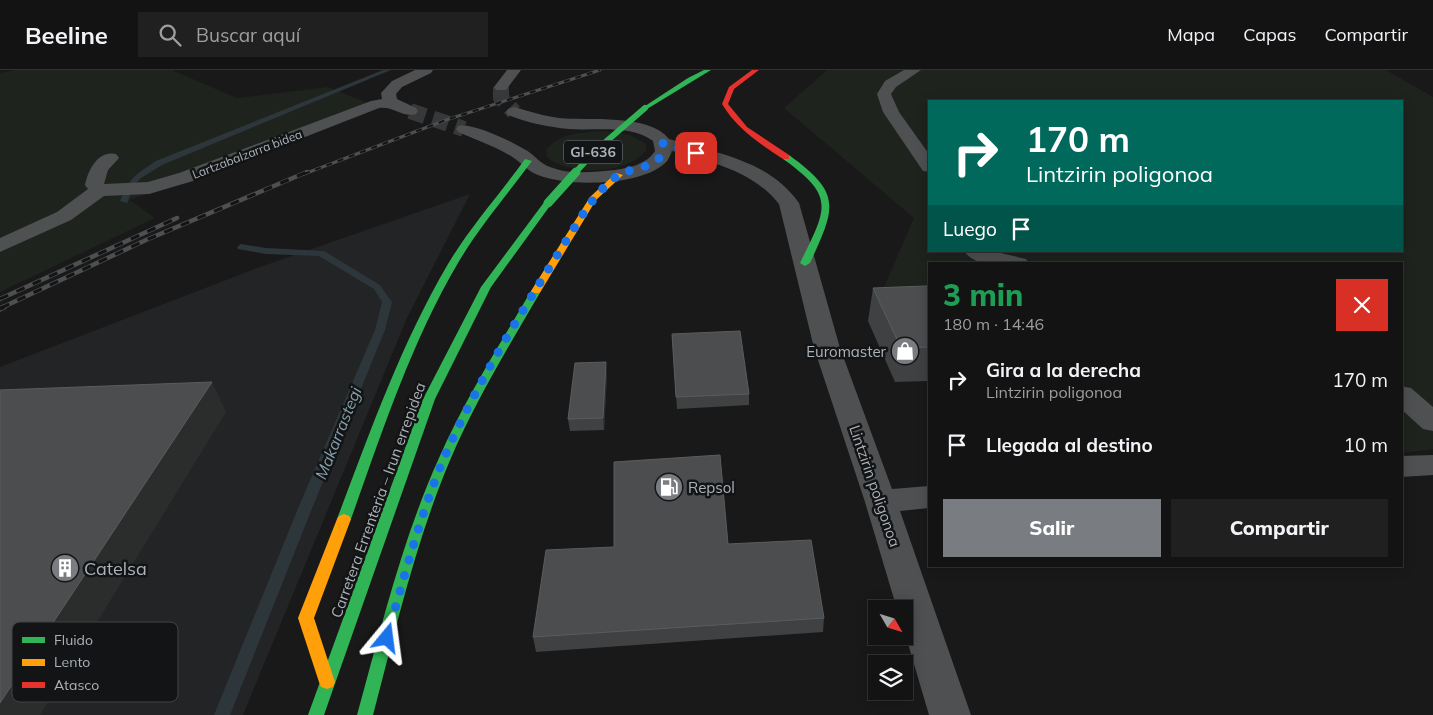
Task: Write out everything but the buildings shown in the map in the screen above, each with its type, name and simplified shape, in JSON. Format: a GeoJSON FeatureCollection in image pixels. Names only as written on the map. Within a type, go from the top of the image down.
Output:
{"type":"FeatureCollection","features":[{"type":"Feature","properties":{"kind":"main road","name":"Carretera Errenteria – Irun errepidea"},"geometry":{"type":"LineString","coordinates":[[316,715],[429,399],[486,287],[524,232],[570,176],[594,151],[645,108],[690,79],[708,70]]}},
{"type":"Feature","properties":{"kind":"main road"},"geometry":{"type":"LineString","coordinates":[[756,70],[726,92],[725,106],[734,121],[810,172],[824,188],[827,212],[805,260]]}},
{"type":"Feature","properties":{"kind":"main road"},"geometry":{"type":"LineString","coordinates":[[327,682],[306,618],[406,356],[455,261],[532,150]]}},
{"type":"Feature","properties":{"kind":"main road"},"geometry":{"type":"LineString","coordinates":[[365,715],[419,523],[445,458],[470,404],[552,263],[593,199],[627,173]]}},
{"type":"Feature","properties":{"kind":"street"},"geometry":{"type":"LineString","coordinates":[[410,111],[390,102],[388,96],[390,90],[397,84],[426,70]]}},
{"type":"Feature","properties":{"kind":"street"},"geometry":{"type":"LineString","coordinates":[[501,87],[514,70]]}},
{"type":"Feature","properties":{"kind":"street"},"geometry":{"type":"LineString","coordinates":[[914,70],[890,84],[884,94],[890,112],[928,166]]}},
{"type":"Feature","properties":{"kind":"street","name":"Lartzabalzarra bidea"},"geometry":{"type":"LineString","coordinates":[[109,189],[149,188],[197,174],[376,104],[390,102]]}},
{"type":"Feature","properties":{"kind":"street"},"geometry":{"type":"LineString","coordinates":[[514,112],[535,119],[588,125]]}},
{"type":"Feature","properties":{"kind":"street"},"geometry":{"type":"LineString","coordinates":[[532,150],[568,128],[588,125]]}},
{"type":"Feature","properties":{"kind":"street","name":"Lintzirin poligonoa"},"geometry":{"type":"LineString","coordinates":[[588,125],[621,125],[636,128],[648,132],[663,143],[742,166],[776,186],[788,203],[805,260],[827,348],[881,502],[950,715]]}},
{"type":"Feature","properties":{"kind":"street","name":"Lintzirin poligonoa"},"geometry":{"type":"LineString","coordinates":[[464,130],[502,144],[532,150],[542,170],[563,176],[581,178],[679,168],[729,176],[756,188],[773,203],[805,260]]}},
{"type":"Feature","properties":{"kind":"street"},"geometry":{"type":"LineString","coordinates":[[627,173],[649,165],[659,158],[664,150],[663,143]]}},
{"type":"Feature","properties":{"kind":"street"},"geometry":{"type":"LineString","coordinates":[[109,189],[94,185],[96,173],[101,165],[110,158]]}},
{"type":"Feature","properties":{"kind":"street"},"geometry":{"type":"LineString","coordinates":[[0,246],[64,216],[109,189]]}},
{"type":"Feature","properties":{"kind":"street"},"geometry":{"type":"LineString","coordinates":[[977,252],[984,256],[1010,262]]}},
{"type":"Feature","properties":{"kind":"street"},"geometry":{"type":"LineString","coordinates":[[1403,396],[1433,422]]}},
{"type":"Feature","properties":{"kind":"street"},"geometry":{"type":"LineString","coordinates":[[1403,468],[1433,465]]}},
{"type":"Feature","properties":{"kind":"street"},"geometry":{"type":"LineString","coordinates":[[881,502],[928,497]]}},
{"type":"Feature","properties":{"kind":"shaded area"},"geometry":{"type":"Polygon","coordinates":[[[15,70],[175,70],[237,98],[328,87],[380,108],[130,200],[155,218],[0,292],[0,73],[15,70]]]}},
{"type":"Feature","properties":{"kind":"shaded area"},"geometry":{"type":"Polygon","coordinates":[[[827,70],[1386,70],[1433,97],[1433,449],[1403,453],[1403,262],[928,262],[928,312],[878,301],[914,218],[784,108],[827,70]]]}},
{"type":"Feature","properties":{"kind":"shaded area"},"geometry":{"type":"Polygon","coordinates":[[[603,131],[630,135],[646,144],[646,150],[638,158],[626,164],[598,170],[583,170],[569,167],[547,157],[546,150],[551,144],[564,137],[572,134],[603,131]]]}},
{"type":"Feature","properties":{"kind":"shaded area"},"geometry":{"type":"Polygon","coordinates":[[[470,194],[407,318],[243,715],[0,715],[0,367],[260,267],[470,194]]]}},
{"type":"Feature","properties":{"kind":"waterway","name":"Makarrastegi"},"geometry":{"type":"LineString","coordinates":[[124,201],[131,183],[138,176],[159,163],[388,70]]}},
{"type":"Feature","properties":{"kind":"waterway","name":"Makarrastegi"},"geometry":{"type":"LineString","coordinates":[[222,715],[306,506],[380,330],[387,302],[377,287],[321,253],[266,251],[241,247]]}},
{"type":"Feature","properties":{"kind":"tunnel"},"geometry":{"type":"LineString","coordinates":[[501,87],[501,98],[514,112]]}},
{"type":"Feature","properties":{"kind":"tunnel"},"geometry":{"type":"LineString","coordinates":[[410,111],[464,129]]}},
{"type":"Feature","properties":{"kind":"railway"},"geometry":{"type":"LineString","coordinates":[[304,174],[446,120],[600,70]]}},
{"type":"Feature","properties":{"kind":"railway"},"geometry":{"type":"LineString","coordinates":[[1,308],[146,240],[307,172]]}},
{"type":"Feature","properties":{"kind":"railway"},"geometry":{"type":"LineString","coordinates":[[0,299],[177,218]]}},
{"type":"Feature","properties":{"kind":"railway"},"geometry":{"type":"LineString","coordinates":[[0,309],[4,307]]}},
{"type":"Feature","properties":{"kind":"traffic: fast"},"geometry":{"type":"LineString","coordinates":[[645,108],[690,79],[708,70]]}},
{"type":"Feature","properties":{"kind":"traffic: fast"},"geometry":{"type":"LineString","coordinates":[[548,203],[594,152],[645,108]]}},
{"type":"Feature","properties":{"kind":"traffic: fast"},"geometry":{"type":"LineString","coordinates":[[786,157],[817,182],[824,193],[826,204],[821,229],[805,263]]}},
{"type":"Feature","properties":{"kind":"traffic: fast"},"geometry":{"type":"LineString","coordinates":[[344,519],[393,388],[437,292],[454,262],[481,223],[528,161]]}},
{"type":"Feature","properties":{"kind":"traffic: fast"},"geometry":{"type":"LineString","coordinates":[[316,715],[429,399],[486,287],[548,203]]}},
{"type":"Feature","properties":{"kind":"traffic: fast"},"geometry":{"type":"LineString","coordinates":[[365,715],[400,585],[432,489],[465,415],[536,291]]}},
{"type":"Feature","properties":{"kind":"traffic: slow"},"geometry":{"type":"LineString","coordinates":[[536,291],[593,199],[619,175]]}},
{"type":"Feature","properties":{"kind":"traffic: slow"},"geometry":{"type":"LineString","coordinates":[[327,682],[306,618],[344,519]]}},
{"type":"Feature","properties":{"kind":"traffic: jam"},"geometry":{"type":"LineString","coordinates":[[756,70],[731,88],[725,104],[744,128],[786,157]]}},
{"type":"Feature","properties":{"kind":"place","name":"Euromaster"},"geometry":{"type":"Point","coordinates":[905,351]}},
{"type":"Feature","properties":{"kind":"place","name":"Repsol"},"geometry":{"type":"Point","coordinates":[669,487]}},
{"type":"Feature","properties":{"kind":"place","name":"Catelsa"},"geometry":{"type":"Point","coordinates":[65,568]}},
{"type":"Feature","properties":{"kind":"route"},"geometry":{"type":"LineString","coordinates":[[387,638],[419,523],[445,458],[470,404],[552,263],[593,199],[619,175],[635,171],[659,158],[664,150],[663,143],[696,153]]}}]}
